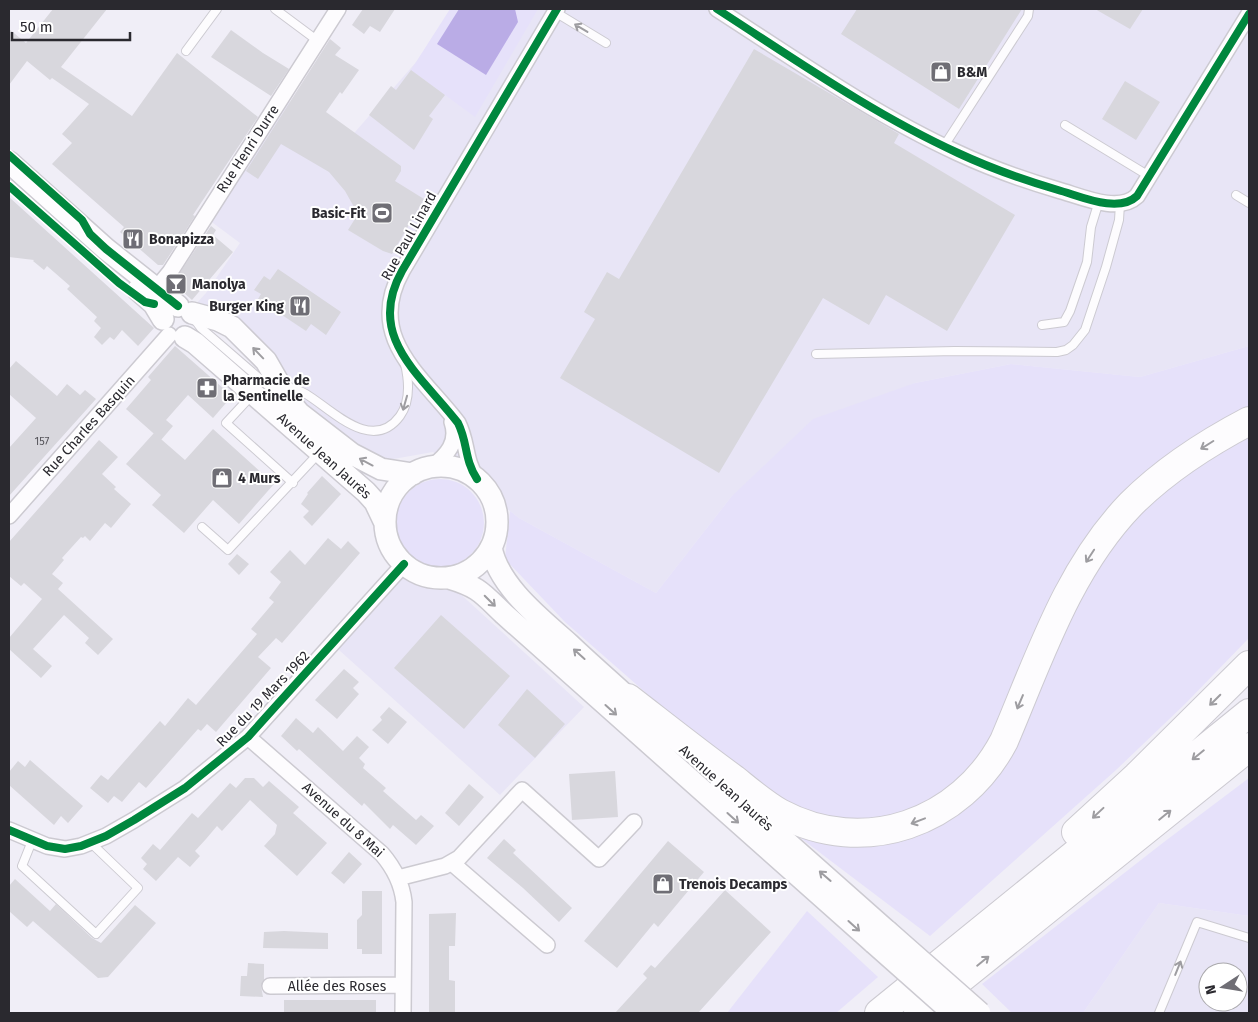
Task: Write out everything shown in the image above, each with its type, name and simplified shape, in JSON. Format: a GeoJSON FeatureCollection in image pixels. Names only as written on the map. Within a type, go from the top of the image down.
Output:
{"type":"FeatureCollection","features":[{"type":"Feature","properties":{"kind":"highway"},"geometry":{"type":"LineString","coordinates":[[628,698],[702,756],[770,806],[791,818],[827,829],[855,832],[891,829],[924,819],[962,795],[993,761],[1004,741],[1066,599],[1107,532],[1132,503],[1166,474],[1203,448],[1249,420]]}},
{"type":"Feature","properties":{"kind":"highway"},"geometry":{"type":"LineString","coordinates":[[929,972],[942,950],[951,941],[1093,817],[1180,735],[1249,665]]}},
{"type":"Feature","properties":{"kind":"highway"},"geometry":{"type":"LineString","coordinates":[[879,1013],[1249,713]]}},
{"type":"Feature","properties":{"kind":"highway"},"geometry":{"type":"LineString","coordinates":[[918,1013],[1249,747]]}},
{"type":"Feature","properties":{"kind":"main road","name":"Avenue Jean Jaurès"},"geometry":{"type":"LineString","coordinates":[[9,162],[112,254],[156,289],[195,343],[370,497],[378,507],[385,523]]}},
{"type":"Feature","properties":{"kind":"main road","name":"Avenue Jean Jaurès"},"geometry":{"type":"LineString","coordinates":[[9,178],[99,259],[151,300],[160,312],[180,322],[218,320],[232,327],[262,357],[295,408],[309,422],[364,461],[386,470],[422,470]]}},
{"type":"Feature","properties":{"kind":"main road"},"geometry":{"type":"LineString","coordinates":[[444,466],[456,468],[477,479],[489,494],[496,511],[497,530],[484,559],[474,568],[449,578],[428,577],[415,572],[404,564],[392,548],[387,536],[385,523],[388,504],[402,482],[422,470],[444,466]]}},
{"type":"Feature","properties":{"kind":"main road","name":"Avenue Jean Jaurès"},"geometry":{"type":"LineString","coordinates":[[491,547],[495,563],[528,606],[880,937],[953,1013]]}},
{"type":"Feature","properties":{"kind":"main road","name":"Avenue Jean Jaurès"},"geometry":{"type":"LineString","coordinates":[[449,578],[468,584],[482,593],[504,614],[880,937],[980,1013]]}},
{"type":"Feature","properties":{"kind":"street","name":"Rue Henri Durre"},"geometry":{"type":"LineString","coordinates":[[156,289],[170,272],[338,9]]}},
{"type":"Feature","properties":{"kind":"street"},"geometry":{"type":"LineString","coordinates":[[717,9],[873,109],[944,146],[1025,180],[1099,201],[1120,204],[1130,202],[1137,196],[1249,14]]}},
{"type":"Feature","properties":{"kind":"street","name":"Rue Paul Linard"},"geometry":{"type":"LineString","coordinates":[[477,479],[467,460],[461,429],[402,355],[395,342],[390,320],[392,295],[398,278],[556,10]]}},
{"type":"Feature","properties":{"kind":"street","name":"Rue Charles Basquin"},"geometry":{"type":"LineString","coordinates":[[9,516],[180,322]]}},
{"type":"Feature","properties":{"kind":"street","name":"Rue Paul Linard"},"geometry":{"type":"LineString","coordinates":[[422,470],[446,454],[453,443],[454,431],[447,412]]}},
{"type":"Feature","properties":{"kind":"street","name":"Rue du 19 Mars 1962"},"geometry":{"type":"LineString","coordinates":[[9,830],[46,846],[65,849],[91,843],[146,813],[178,792],[211,768],[248,737],[404,564]]}},
{"type":"Feature","properties":{"kind":"street","name":"Avenue du 8 Mai"},"geometry":{"type":"LineString","coordinates":[[248,737],[382,854],[398,878],[404,902],[403,1013]]}},
{"type":"Feature","properties":{"kind":"street"},"geometry":{"type":"LineString","coordinates":[[398,878],[452,863],[465,853],[522,790],[599,859],[634,822]]}},
{"type":"Feature","properties":{"kind":"street"},"geometry":{"type":"LineString","coordinates":[[452,863],[547,944]]}},
{"type":"Feature","properties":{"kind":"street","name":"Allée des Roses"},"geometry":{"type":"LineString","coordinates":[[270,986],[403,985]]}},
{"type":"Feature","properties":{"kind":"lane"},"geometry":{"type":"LineString","coordinates":[[186,51],[217,9]]}},
{"type":"Feature","properties":{"kind":"lane"},"geometry":{"type":"LineString","coordinates":[[275,9],[318,41]]}},
{"type":"Feature","properties":{"kind":"lane"},"geometry":{"type":"LineString","coordinates":[[944,146],[1028,16],[1029,9]]}},
{"type":"Feature","properties":{"kind":"lane"},"geometry":{"type":"LineString","coordinates":[[556,10],[606,43]]}},
{"type":"Feature","properties":{"kind":"lane"},"geometry":{"type":"LineString","coordinates":[[1065,125],[1149,176]]}},
{"type":"Feature","properties":{"kind":"lane"},"geometry":{"type":"LineString","coordinates":[[1236,194],[1249,202]]}},
{"type":"Feature","properties":{"kind":"lane"},"geometry":{"type":"LineString","coordinates":[[1042,325],[1064,322],[1070,311],[1087,262],[1091,227],[1099,201]]}},
{"type":"Feature","properties":{"kind":"lane"},"geometry":{"type":"LineString","coordinates":[[816,354],[955,351],[1048,352],[1066,350],[1080,338],[1085,330],[1114,239],[1119,220],[1120,204]]}},
{"type":"Feature","properties":{"kind":"lane","name":"Avenue Jean Jaurès"},"geometry":{"type":"LineString","coordinates":[[180,322],[202,328],[295,408]]}},
{"type":"Feature","properties":{"kind":"lane"},"geometry":{"type":"LineString","coordinates":[[280,385],[296,389],[307,395],[352,426],[368,430],[380,429],[390,426],[398,418],[406,402],[407,378],[402,355]]}},
{"type":"Feature","properties":{"kind":"lane"},"geometry":{"type":"LineString","coordinates":[[253,394],[226,423],[293,483]]}},
{"type":"Feature","properties":{"kind":"lane"},"geometry":{"type":"LineString","coordinates":[[202,527],[228,550],[293,483],[319,453]]}},
{"type":"Feature","properties":{"kind":"lane"},"geometry":{"type":"LineString","coordinates":[[32,841],[22,866],[96,934],[138,888],[91,843]]}},
{"type":"Feature","properties":{"kind":"lane"},"geometry":{"type":"LineString","coordinates":[[1159,1013],[1197,922],[1249,938]]}},
{"type":"Feature","properties":{"kind":"shaded area"},"geometry":{"type":"Polygon","coordinates":[[[450,9],[538,9],[475,117],[411,70],[450,9]]]}},
{"type":"Feature","properties":{"kind":"shaded area"},"geometry":{"type":"Polygon","coordinates":[[[451,9],[1249,9],[1249,346],[1140,377],[1011,364],[915,383],[731,497],[656,593],[519,518],[433,452],[382,461],[304,406],[193,307],[206,293],[240,243],[209,220],[286,99],[297,109],[349,139],[417,61],[451,9]]]}},
{"type":"Feature","properties":{"kind":"shaded area"},"geometry":{"type":"Polygon","coordinates":[[[459,9],[515,9],[518,22],[486,75],[437,44],[459,9]]]}},
{"type":"Feature","properties":{"kind":"shaded area"},"geometry":{"type":"Polygon","coordinates":[[[1249,346],[1249,638],[1185,704],[1116,770],[930,936],[786,827],[725,762],[565,622],[505,559],[510,511],[519,518],[656,593],[731,497],[813,419],[915,383],[1011,364],[1140,377],[1249,346]]]}},
{"type":"Feature","properties":{"kind":"shaded area"},"geometry":{"type":"Polygon","coordinates":[[[440,479],[457,482],[465,486],[477,498],[481,506],[484,523],[481,540],[477,548],[465,560],[457,564],[440,567],[423,564],[415,560],[403,548],[399,540],[396,523],[399,506],[403,498],[415,486],[423,482],[440,479]]]}},
{"type":"Feature","properties":{"kind":"shaded area"},"geometry":{"type":"Polygon","coordinates":[[[390,572],[456,590],[584,707],[500,795],[329,641],[390,572]]]}},
{"type":"Feature","properties":{"kind":"shaded area"},"geometry":{"type":"Polygon","coordinates":[[[1249,778],[1249,916],[1159,903],[1083,1013],[1012,1013],[982,984],[1164,842],[1249,778]]]}},
{"type":"Feature","properties":{"kind":"shaded area"},"geometry":{"type":"Polygon","coordinates":[[[1159,903],[1249,916],[1249,1013],[1083,1013],[1159,903]]]}},
{"type":"Feature","properties":{"kind":"shaded area"},"geometry":{"type":"Polygon","coordinates":[[[807,911],[878,977],[836,1013],[727,1013],[807,911]]]}},
{"type":"Feature","properties":{"kind":"building"},"geometry":{"type":"Polygon","coordinates":[[[53,9],[107,9],[61,67],[132,116],[177,53],[258,117],[193,215],[195,216],[163,265],[158,265],[120,232],[124,227],[52,164],[72,143],[62,134],[89,104],[52,78],[50,80],[27,61],[9,85],[9,29],[26,43],[53,9]]]}},
{"type":"Feature","properties":{"kind":"building"},"geometry":{"type":"Polygon","coordinates":[[[363,9],[395,9],[380,32],[370,26],[364,34],[352,25],[363,9]]]}},
{"type":"Feature","properties":{"kind":"building","name":"B&M"},"geometry":{"type":"Polygon","coordinates":[[[857,9],[1022,9],[959,109],[841,34],[857,9]]]}},
{"type":"Feature","properties":{"kind":"building"},"geometry":{"type":"Polygon","coordinates":[[[1095,9],[1143,9],[1130,29],[1095,9]]]}},
{"type":"Feature","properties":{"kind":"building"},"geometry":{"type":"Polygon","coordinates":[[[231,30],[289,69],[271,96],[211,57],[231,30]]]}},
{"type":"Feature","properties":{"kind":"building"},"geometry":{"type":"Polygon","coordinates":[[[330,39],[341,48],[335,55],[359,70],[326,112],[401,166],[401,171],[395,181],[424,199],[392,254],[383,251],[348,230],[358,214],[345,191],[329,172],[281,144],[258,179],[246,171],[330,39]]]}},
{"type":"Feature","properties":{"kind":"building"},"geometry":{"type":"Polygon","coordinates":[[[754,49],[899,134],[894,143],[1015,215],[947,331],[886,295],[869,325],[823,298],[719,473],[560,378],[595,319],[584,312],[607,272],[619,279],[754,49]]]}},
{"type":"Feature","properties":{"kind":"building"},"geometry":{"type":"Polygon","coordinates":[[[411,70],[445,95],[429,116],[433,119],[414,150],[369,115],[391,86],[396,90],[411,70]]]}},
{"type":"Feature","properties":{"kind":"building"},"geometry":{"type":"Polygon","coordinates":[[[1125,81],[1160,102],[1136,140],[1102,119],[1125,81]]]}},
{"type":"Feature","properties":{"kind":"building"},"geometry":{"type":"Polygon","coordinates":[[[9,197],[154,328],[138,346],[122,330],[114,340],[110,337],[102,345],[94,337],[101,328],[94,321],[97,317],[67,289],[70,286],[47,266],[44,270],[34,260],[9,257],[9,197]]]}},
{"type":"Feature","properties":{"kind":"building"},"geometry":{"type":"Polygon","coordinates":[[[211,226],[216,230],[213,235],[233,252],[192,300],[173,283],[211,226]]]}},
{"type":"Feature","properties":{"kind":"building","name":"Burger King"},"geometry":{"type":"Polygon","coordinates":[[[278,269],[341,312],[326,335],[311,324],[306,331],[258,299],[261,294],[254,290],[264,276],[270,280],[278,269]]]}},
{"type":"Feature","properties":{"kind":"building"},"geometry":{"type":"Polygon","coordinates":[[[175,346],[232,396],[213,418],[188,395],[166,420],[173,426],[161,440],[126,409],[151,380],[148,377],[175,346]]]}},
{"type":"Feature","properties":{"kind":"building"},"geometry":{"type":"Polygon","coordinates":[[[16,361],[57,396],[67,384],[80,395],[85,390],[96,399],[9,496],[9,448],[36,418],[9,394],[9,369],[16,361]]]}},
{"type":"Feature","properties":{"kind":"building","name":"4 Murs"},"geometry":{"type":"Polygon","coordinates":[[[213,429],[274,484],[239,524],[213,500],[184,533],[152,505],[161,495],[126,464],[154,433],[185,460],[213,429]]]}},
{"type":"Feature","properties":{"kind":"building"},"geometry":{"type":"Polygon","coordinates":[[[99,440],[118,457],[102,474],[116,487],[114,489],[131,504],[111,528],[105,523],[90,541],[85,536],[81,537],[62,558],[64,560],[52,574],[63,583],[58,589],[113,639],[98,655],[85,643],[89,638],[64,615],[33,649],[52,666],[41,678],[9,649],[9,638],[42,599],[24,583],[21,586],[9,576],[9,542],[99,440]]]}},
{"type":"Feature","properties":{"kind":"building"},"geometry":{"type":"Polygon","coordinates":[[[322,476],[341,494],[312,526],[303,517],[309,511],[301,504],[307,493],[322,476]]]}},
{"type":"Feature","properties":{"kind":"building"},"geometry":{"type":"Polygon","coordinates":[[[328,538],[341,549],[348,541],[360,553],[282,643],[276,638],[258,657],[271,668],[216,732],[207,724],[201,731],[198,729],[146,788],[139,782],[122,802],[114,796],[108,803],[90,788],[101,775],[108,780],[160,721],[165,726],[188,698],[196,705],[257,634],[251,629],[274,602],[269,598],[281,582],[270,572],[290,550],[305,565],[328,538]]]}},
{"type":"Feature","properties":{"kind":"building"},"geometry":{"type":"Polygon","coordinates":[[[237,554],[249,564],[239,575],[228,564],[237,554]]]}},
{"type":"Feature","properties":{"kind":"building"},"geometry":{"type":"Polygon","coordinates":[[[441,615],[510,676],[464,729],[394,668],[441,615]]]}},
{"type":"Feature","properties":{"kind":"building"},"geometry":{"type":"Polygon","coordinates":[[[344,669],[359,682],[353,688],[359,694],[337,719],[315,700],[344,669]]]}},
{"type":"Feature","properties":{"kind":"building"},"geometry":{"type":"Polygon","coordinates":[[[527,689],[565,724],[535,758],[498,725],[527,689]]]}},
{"type":"Feature","properties":{"kind":"building"},"geometry":{"type":"Polygon","coordinates":[[[389,707],[407,722],[388,744],[372,730],[382,720],[380,717],[389,707]]]}},
{"type":"Feature","properties":{"kind":"building"},"geometry":{"type":"Polygon","coordinates":[[[296,718],[313,733],[318,727],[343,751],[357,736],[369,747],[359,758],[365,764],[363,768],[386,788],[383,791],[416,820],[421,815],[434,826],[416,845],[393,825],[390,829],[364,803],[362,806],[299,749],[297,751],[281,736],[296,718]]]}},
{"type":"Feature","properties":{"kind":"building"},"geometry":{"type":"Polygon","coordinates":[[[30,760],[83,806],[68,823],[61,816],[54,825],[9,785],[9,772],[18,761],[25,767],[30,760]]]}},
{"type":"Feature","properties":{"kind":"building"},"geometry":{"type":"Polygon","coordinates":[[[615,771],[618,817],[572,820],[569,774],[615,771]]]}},
{"type":"Feature","properties":{"kind":"building"},"geometry":{"type":"Polygon","coordinates":[[[245,778],[254,778],[263,787],[269,781],[299,807],[293,813],[327,843],[297,876],[264,846],[275,834],[277,825],[250,800],[222,831],[217,826],[195,851],[200,856],[190,867],[178,857],[156,881],[143,869],[147,864],[141,858],[153,844],[160,850],[192,813],[198,818],[230,783],[236,788],[245,778]]]}},
{"type":"Feature","properties":{"kind":"building"},"geometry":{"type":"Polygon","coordinates":[[[469,784],[484,797],[459,826],[445,813],[469,784]]]}},
{"type":"Feature","properties":{"kind":"building"},"geometry":{"type":"Polygon","coordinates":[[[504,839],[516,850],[513,853],[572,908],[559,922],[487,858],[504,839]]]}},
{"type":"Feature","properties":{"kind":"building","name":"Trenois Decamps"},"geometry":{"type":"Polygon","coordinates":[[[668,841],[704,872],[658,927],[654,923],[617,968],[584,941],[668,841]]]}},
{"type":"Feature","properties":{"kind":"building"},"geometry":{"type":"Polygon","coordinates":[[[349,852],[362,864],[344,884],[331,873],[349,852]]]}},
{"type":"Feature","properties":{"kind":"building"},"geometry":{"type":"Polygon","coordinates":[[[15,879],[50,911],[56,904],[92,938],[101,943],[135,905],[156,923],[108,977],[98,978],[33,921],[27,927],[9,911],[9,886],[15,879]]]}},
{"type":"Feature","properties":{"kind":"building"},"geometry":{"type":"Polygon","coordinates":[[[725,890],[771,932],[698,1013],[615,1013],[647,978],[643,974],[651,965],[655,968],[725,890]]]}},
{"type":"Feature","properties":{"kind":"building"},"geometry":{"type":"Polygon","coordinates":[[[362,891],[382,891],[382,954],[362,954],[362,949],[357,949],[357,920],[362,915],[362,891]]]}},
{"type":"Feature","properties":{"kind":"building"},"geometry":{"type":"Polygon","coordinates":[[[456,913],[455,946],[449,946],[449,980],[455,981],[455,1013],[429,1013],[429,914],[456,913]]]}},
{"type":"Feature","properties":{"kind":"building"},"geometry":{"type":"Polygon","coordinates":[[[264,932],[328,933],[328,949],[263,948],[264,932]]]}},
{"type":"Feature","properties":{"kind":"building"},"geometry":{"type":"Polygon","coordinates":[[[248,963],[264,964],[264,980],[261,986],[263,997],[240,996],[241,976],[247,976],[248,963]]]}},
{"type":"Feature","properties":{"kind":"building"},"geometry":{"type":"Polygon","coordinates":[[[284,1000],[376,1000],[376,1013],[284,1013],[284,1000]]]}},
{"type":"Feature","properties":{"kind":"cycle path"},"geometry":{"type":"LineString","coordinates":[[477,479],[470,465],[458,423],[402,354],[394,335],[390,316],[392,295],[402,271],[557,9]]}},
{"type":"Feature","properties":{"kind":"cycle path"},"geometry":{"type":"LineString","coordinates":[[717,9],[835,86],[926,138],[1007,173],[1109,204],[1120,204],[1137,196],[1249,14]]}},
{"type":"Feature","properties":{"kind":"cycle path"},"geometry":{"type":"LineString","coordinates":[[9,155],[82,220],[90,234],[106,249],[178,306]]}},
{"type":"Feature","properties":{"kind":"cycle path"},"geometry":{"type":"LineString","coordinates":[[9,186],[119,283],[145,302],[154,304]]}},
{"type":"Feature","properties":{"kind":"cycle path"},"geometry":{"type":"LineString","coordinates":[[9,830],[47,846],[65,849],[81,846],[106,836],[185,788],[248,737],[404,564]]}},
{"type":"Feature","properties":{"kind":"place","name":"B&M"},"geometry":{"type":"Point","coordinates":[941,72]}},
{"type":"Feature","properties":{"kind":"place","name":"Basic-Fit"},"geometry":{"type":"Point","coordinates":[382,213]}},
{"type":"Feature","properties":{"kind":"place","name":"Bonapizza"},"geometry":{"type":"Point","coordinates":[133,239]}},
{"type":"Feature","properties":{"kind":"place","name":"Manolya"},"geometry":{"type":"Point","coordinates":[176,284]}},
{"type":"Feature","properties":{"kind":"place","name":"Burger King"},"geometry":{"type":"Point","coordinates":[300,306]}},
{"type":"Feature","properties":{"kind":"place","name":"Pharmacie de la Sentinelle"},"geometry":{"type":"Point","coordinates":[207,388]}},
{"type":"Feature","properties":{"kind":"place","name":"4 Murs"},"geometry":{"type":"Point","coordinates":[222,478]}},
{"type":"Feature","properties":{"kind":"place","name":"Trenois Decamps"},"geometry":{"type":"Point","coordinates":[663,884]}}]}
